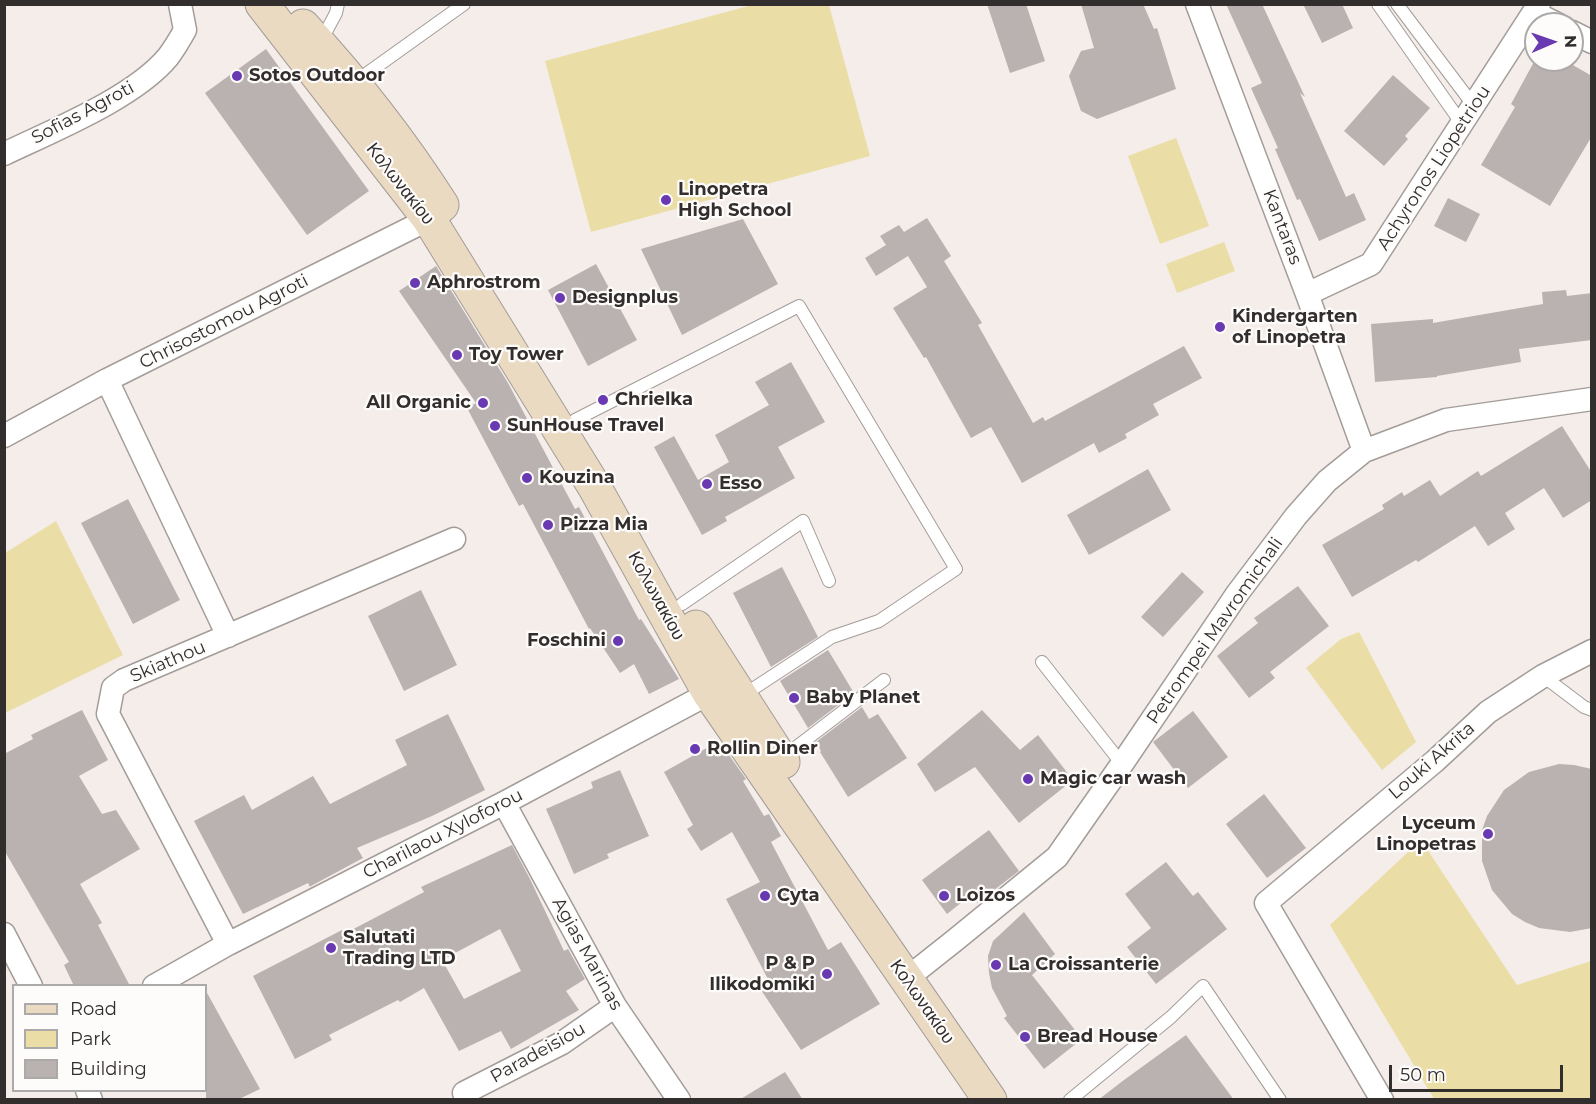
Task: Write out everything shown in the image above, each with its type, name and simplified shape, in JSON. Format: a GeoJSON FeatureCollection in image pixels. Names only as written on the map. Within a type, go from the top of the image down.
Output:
{"type":"FeatureCollection","features":[{"type":"Feature","properties":{"kind":"main road","name":"Κολωνακίου"},"geometry":{"type":"LineString","coordinates":[[262,4],[437,215],[575,420],[682,604],[727,690],[781,759],[990,1100]]}},
{"type":"Feature","properties":{"kind":"main road","name":"Κολωνακίου"},"geometry":{"type":"LineString","coordinates":[[283,4],[354,83],[402,147],[437,215],[594,486],[913,974],[1008,1100]]}},
{"type":"Feature","properties":{"kind":"street","name":"Sofias Agroti"},"geometry":{"type":"LineString","coordinates":[[4,154],[71,122],[134,87],[167,58],[185,30],[180,4]]}},
{"type":"Feature","properties":{"kind":"street","name":"Kantaras"},"geometry":{"type":"LineString","coordinates":[[1197,4],[1308,294],[1364,451]]}},
{"type":"Feature","properties":{"kind":"street","name":"Achyronos Liopetriou"},"geometry":{"type":"LineString","coordinates":[[1308,294],[1371,264],[1468,115],[1534,7]]}},
{"type":"Feature","properties":{"kind":"street","name":"Chrisostomou Agroti"},"geometry":{"type":"LineString","coordinates":[[4,436],[107,380],[437,215]]}},
{"type":"Feature","properties":{"kind":"street"},"geometry":{"type":"LineString","coordinates":[[107,380],[228,636]]}},
{"type":"Feature","properties":{"kind":"street","name":"Petrompei Mavromichali"},"geometry":{"type":"LineString","coordinates":[[913,974],[1057,856],[1237,594],[1296,516],[1327,482],[1364,451],[1446,420],[1592,399]]}},
{"type":"Feature","properties":{"kind":"street","name":"Skiathou"},"geometry":{"type":"LineString","coordinates":[[228,944],[108,714],[113,688],[124,680],[454,539]]}},
{"type":"Feature","properties":{"kind":"street","name":"Louki Akrita"},"geometry":{"type":"LineString","coordinates":[[1382,1100],[1266,903],[1435,761],[1488,712],[1543,676],[1592,651]]}},
{"type":"Feature","properties":{"kind":"street","name":"Charilaou Xyloforou"},"geometry":{"type":"LineString","coordinates":[[158,984],[228,944],[727,690]]}},
{"type":"Feature","properties":{"kind":"street","name":"Agias Marinas"},"geometry":{"type":"LineString","coordinates":[[504,803],[615,1006],[679,1100]]}},
{"type":"Feature","properties":{"kind":"street"},"geometry":{"type":"LineString","coordinates":[[4,934],[30,984]]}},
{"type":"Feature","properties":{"kind":"street","name":"Paradeisiou"},"geometry":{"type":"LineString","coordinates":[[468,1100],[464,1093],[562,1043],[615,1006]]}},
{"type":"Feature","properties":{"kind":"lane"},"geometry":{"type":"LineString","coordinates":[[320,44],[336,13],[338,4]]}},
{"type":"Feature","properties":{"kind":"lane"},"geometry":{"type":"LineString","coordinates":[[354,83],[464,4]]}},
{"type":"Feature","properties":{"kind":"lane"},"geometry":{"type":"LineString","coordinates":[[1378,4],[1468,115]]}},
{"type":"Feature","properties":{"kind":"lane"},"geometry":{"type":"LineString","coordinates":[[1397,4],[1468,115]]}},
{"type":"Feature","properties":{"kind":"lane"},"geometry":{"type":"LineString","coordinates":[[575,420],[799,306],[956,569],[879,621],[832,637],[727,690]]}},
{"type":"Feature","properties":{"kind":"lane"},"geometry":{"type":"LineString","coordinates":[[682,604],[803,520],[829,581]]}},
{"type":"Feature","properties":{"kind":"lane"},"geometry":{"type":"LineString","coordinates":[[1042,662],[1122,764]]}},
{"type":"Feature","properties":{"kind":"lane"},"geometry":{"type":"LineString","coordinates":[[1543,676],[1584,707],[1592,710]]}},
{"type":"Feature","properties":{"kind":"lane"},"geometry":{"type":"LineString","coordinates":[[781,759],[884,680]]}},
{"type":"Feature","properties":{"kind":"lane"},"geometry":{"type":"LineString","coordinates":[[1070,1100],[1171,1017],[1203,986],[1280,1100]]}},
{"type":"Feature","properties":{"kind":"green space"},"geometry":{"type":"Polygon","coordinates":[[[752,5],[829,5],[870,156],[591,232],[545,61],[752,5]]]}},
{"type":"Feature","properties":{"kind":"green space"},"geometry":{"type":"Polygon","coordinates":[[[1176,138],[1209,226],[1160,244],[1128,156],[1176,138]]]}},
{"type":"Feature","properties":{"kind":"green space"},"geometry":{"type":"Polygon","coordinates":[[[1224,242],[1235,271],[1177,293],[1166,264],[1224,242]]]}},
{"type":"Feature","properties":{"kind":"green space"},"geometry":{"type":"Polygon","coordinates":[[[56,521],[123,655],[5,713],[5,553],[56,521]]]}},
{"type":"Feature","properties":{"kind":"green space"},"geometry":{"type":"Polygon","coordinates":[[[1359,632],[1416,742],[1382,770],[1306,668],[1341,639],[1359,632]]]}},
{"type":"Feature","properties":{"kind":"green space"},"geometry":{"type":"Polygon","coordinates":[[[1421,840],[1517,985],[1591,961],[1591,1099],[1434,1099],[1330,925],[1421,840]]]}},
{"type":"Feature","properties":{"kind":"building"},"geometry":{"type":"Polygon","coordinates":[[[987,4],[1026,4],[1045,61],[1010,73],[987,4]]]}},
{"type":"Feature","properties":{"kind":"building"},"geometry":{"type":"Polygon","coordinates":[[[1081,4],[1143,4],[1154,29],[1157,28],[1176,89],[1097,119],[1081,111],[1069,76],[1081,51],[1094,48],[1081,4]]]}},
{"type":"Feature","properties":{"kind":"building"},"geometry":{"type":"Polygon","coordinates":[[[1226,4],[1262,4],[1305,97],[1300,93],[1346,197],[1354,193],[1366,220],[1319,241],[1300,199],[1297,200],[1275,149],[1278,148],[1251,88],[1262,83],[1226,4]]]}},
{"type":"Feature","properties":{"kind":"building"},"geometry":{"type":"Polygon","coordinates":[[[1303,4],[1342,4],[1353,28],[1322,43],[1303,4]]]}},
{"type":"Feature","properties":{"kind":"building"},"geometry":{"type":"Polygon","coordinates":[[[266,49],[369,191],[307,235],[205,93],[266,49]]]}},
{"type":"Feature","properties":{"kind":"building"},"geometry":{"type":"Polygon","coordinates":[[[1584,71],[1592,76],[1592,136],[1550,206],[1481,165],[1515,107],[1511,104],[1528,72],[1584,71]]]}},
{"type":"Feature","properties":{"kind":"building"},"geometry":{"type":"Polygon","coordinates":[[[1393,75],[1430,108],[1405,136],[1408,139],[1384,166],[1344,131],[1393,75]]]}},
{"type":"Feature","properties":{"kind":"building"},"geometry":{"type":"Polygon","coordinates":[[[1448,198],[1480,214],[1466,242],[1434,226],[1448,198]]]}},
{"type":"Feature","properties":{"kind":"building"},"geometry":{"type":"Polygon","coordinates":[[[927,218],[951,256],[944,261],[982,323],[978,325],[1033,423],[1043,417],[1045,421],[1184,346],[1202,378],[1153,404],[1159,415],[1125,434],[1127,438],[1099,453],[1094,443],[1022,483],[991,427],[971,438],[926,357],[924,358],[893,308],[927,287],[908,256],[876,276],[865,258],[886,245],[880,236],[899,225],[904,232],[927,218]]]}},
{"type":"Feature","properties":{"kind":"building"},"geometry":{"type":"Polygon","coordinates":[[[743,219],[778,284],[682,335],[641,249],[743,219]]]}},
{"type":"Feature","properties":{"kind":"building"},"geometry":{"type":"Polygon","coordinates":[[[596,264],[637,340],[588,366],[548,290],[596,264]]]}},
{"type":"Feature","properties":{"kind":"building"},"geometry":{"type":"Polygon","coordinates":[[[436,266],[508,383],[575,509],[579,507],[639,620],[641,619],[679,679],[649,694],[634,664],[620,673],[589,629],[523,504],[519,506],[467,408],[476,403],[399,291],[436,266]]]}},
{"type":"Feature","properties":{"kind":"building"},"geometry":{"type":"Polygon","coordinates":[[[1566,290],[1567,296],[1592,293],[1592,340],[1519,349],[1521,362],[1437,377],[1375,382],[1371,324],[1433,319],[1433,323],[1543,304],[1542,292],[1566,290]]]}},
{"type":"Feature","properties":{"kind":"building"},"geometry":{"type":"Polygon","coordinates":[[[791,362],[825,422],[778,447],[795,478],[725,517],[727,521],[702,535],[654,447],[674,436],[698,480],[729,462],[715,435],[769,405],[755,382],[791,362]]]}},
{"type":"Feature","properties":{"kind":"building"},"geometry":{"type":"Polygon","coordinates":[[[1562,426],[1592,473],[1592,500],[1563,518],[1544,488],[1505,513],[1515,529],[1488,546],[1475,526],[1418,562],[1416,560],[1352,597],[1322,545],[1384,509],[1382,505],[1402,492],[1404,496],[1430,480],[1440,496],[1478,471],[1481,476],[1562,426]]]}},
{"type":"Feature","properties":{"kind":"building"},"geometry":{"type":"Polygon","coordinates":[[[1148,469],[1171,510],[1089,555],[1067,515],[1148,469]]]}},
{"type":"Feature","properties":{"kind":"building"},"geometry":{"type":"Polygon","coordinates":[[[128,499],[180,600],[133,624],[81,523],[128,499]]]}},
{"type":"Feature","properties":{"kind":"building"},"geometry":{"type":"Polygon","coordinates":[[[782,567],[818,637],[771,667],[733,593],[782,567]]]}},
{"type":"Feature","properties":{"kind":"building"},"geometry":{"type":"Polygon","coordinates":[[[1182,572],[1204,592],[1163,637],[1141,617],[1182,572]]]}},
{"type":"Feature","properties":{"kind":"building"},"geometry":{"type":"Polygon","coordinates":[[[1298,586],[1329,626],[1270,672],[1275,678],[1249,698],[1217,656],[1258,623],[1254,618],[1298,586]]]}},
{"type":"Feature","properties":{"kind":"building"},"geometry":{"type":"Polygon","coordinates":[[[421,590],[457,665],[404,691],[368,616],[421,590]]]}},
{"type":"Feature","properties":{"kind":"building"},"geometry":{"type":"Polygon","coordinates":[[[828,650],[854,693],[808,728],[780,681],[828,650]]]}},
{"type":"Feature","properties":{"kind":"building"},"geometry":{"type":"Polygon","coordinates":[[[862,707],[869,719],[878,714],[907,758],[848,797],[816,742],[862,707]]]}},
{"type":"Feature","properties":{"kind":"building"},"geometry":{"type":"Polygon","coordinates":[[[82,710],[108,760],[79,776],[102,814],[116,810],[140,849],[80,884],[102,923],[98,925],[129,984],[73,984],[64,965],[69,962],[4,850],[4,754],[33,739],[31,735],[82,710]]]}},
{"type":"Feature","properties":{"kind":"building"},"geometry":{"type":"Polygon","coordinates":[[[982,710],[1020,750],[1038,735],[1073,780],[1019,823],[975,767],[935,792],[917,764],[982,710]]]}},
{"type":"Feature","properties":{"kind":"building"},"geometry":{"type":"Polygon","coordinates":[[[1193,711],[1228,757],[1188,788],[1153,742],[1193,711]]]}},
{"type":"Feature","properties":{"kind":"building"},"geometry":{"type":"Polygon","coordinates":[[[448,714],[485,790],[432,816],[357,848],[363,858],[310,887],[308,883],[243,914],[194,821],[244,795],[252,810],[313,776],[330,804],[407,765],[395,740],[448,714]]]}},
{"type":"Feature","properties":{"kind":"building"},"geometry":{"type":"Polygon","coordinates":[[[719,741],[746,779],[743,781],[764,816],[769,814],[781,836],[771,842],[828,950],[841,942],[880,1004],[801,1050],[759,987],[769,981],[726,899],[760,882],[732,832],[701,851],[687,829],[693,825],[664,772],[719,741]]]}},
{"type":"Feature","properties":{"kind":"building"},"geometry":{"type":"Polygon","coordinates":[[[1559,764],[1592,769],[1592,928],[1570,932],[1539,928],[1512,914],[1492,890],[1482,861],[1482,830],[1487,816],[1504,790],[1529,772],[1559,764]]]}},
{"type":"Feature","properties":{"kind":"building"},"geometry":{"type":"Polygon","coordinates":[[[620,770],[649,836],[607,854],[609,858],[574,874],[546,809],[593,788],[591,782],[620,770]]]}},
{"type":"Feature","properties":{"kind":"building"},"geometry":{"type":"Polygon","coordinates":[[[1264,794],[1306,848],[1267,878],[1226,824],[1264,794]]]}},
{"type":"Feature","properties":{"kind":"building"},"geometry":{"type":"Polygon","coordinates":[[[989,830],[1019,871],[977,903],[971,895],[947,914],[922,880],[989,830]]]}},
{"type":"Feature","properties":{"kind":"building"},"geometry":{"type":"Polygon","coordinates":[[[512,845],[564,951],[568,949],[585,979],[566,991],[579,1010],[511,1049],[501,1031],[459,1051],[424,988],[400,1002],[398,1000],[329,1035],[332,1040],[295,1059],[253,976],[342,930],[344,934],[424,892],[421,887],[512,845]],[[500,929],[442,960],[464,999],[521,971],[500,929]]]}},
{"type":"Feature","properties":{"kind":"building"},"geometry":{"type":"Polygon","coordinates":[[[1166,862],[1193,896],[1198,892],[1227,929],[1156,984],[1127,947],[1151,928],[1125,894],[1166,862]]]}},
{"type":"Feature","properties":{"kind":"building"},"geometry":{"type":"Polygon","coordinates":[[[1024,912],[1055,954],[1032,975],[1082,1039],[1044,1069],[1004,1018],[1007,1016],[992,988],[989,973],[988,956],[993,941],[1024,912]]]}},
{"type":"Feature","properties":{"kind":"building"},"geometry":{"type":"Polygon","coordinates":[[[207,993],[260,1089],[237,1100],[206,1100],[207,993]]]}},
{"type":"Feature","properties":{"kind":"building"},"geometry":{"type":"Polygon","coordinates":[[[1186,1035],[1234,1100],[1098,1100],[1124,1080],[1186,1035]]]}},
{"type":"Feature","properties":{"kind":"building"},"geometry":{"type":"Polygon","coordinates":[[[785,1072],[803,1100],[739,1100],[785,1072]]]}},
{"type":"Feature","properties":{"kind":"place","name":"Sotos Outdoor"},"geometry":{"type":"Point","coordinates":[237,76]}},
{"type":"Feature","properties":{"kind":"place","name":"Linopetra High School"},"geometry":{"type":"Point","coordinates":[666,200]}},
{"type":"Feature","properties":{"kind":"place","name":"Aphrostrom"},"geometry":{"type":"Point","coordinates":[415,283]}},
{"type":"Feature","properties":{"kind":"place","name":"Designplus"},"geometry":{"type":"Point","coordinates":[560,298]}},
{"type":"Feature","properties":{"kind":"place","name":"Kindergarten of Linopetra"},"geometry":{"type":"Point","coordinates":[1220,327]}},
{"type":"Feature","properties":{"kind":"place","name":"Toy Tower"},"geometry":{"type":"Point","coordinates":[457,355]}},
{"type":"Feature","properties":{"kind":"place","name":"Chrielka"},"geometry":{"type":"Point","coordinates":[603,400]}},
{"type":"Feature","properties":{"kind":"place","name":"All Organic"},"geometry":{"type":"Point","coordinates":[483,403]}},
{"type":"Feature","properties":{"kind":"place","name":"SunHouse Travel"},"geometry":{"type":"Point","coordinates":[495,426]}},
{"type":"Feature","properties":{"kind":"place","name":"Kouzina"},"geometry":{"type":"Point","coordinates":[527,478]}},
{"type":"Feature","properties":{"kind":"place","name":"Esso"},"geometry":{"type":"Point","coordinates":[707,484]}},
{"type":"Feature","properties":{"kind":"place","name":"Pizza Mia"},"geometry":{"type":"Point","coordinates":[548,525]}},
{"type":"Feature","properties":{"kind":"place","name":"Foschini"},"geometry":{"type":"Point","coordinates":[618,641]}},
{"type":"Feature","properties":{"kind":"place","name":"Baby Planet"},"geometry":{"type":"Point","coordinates":[794,698]}},
{"type":"Feature","properties":{"kind":"place","name":"Rollin Diner"},"geometry":{"type":"Point","coordinates":[695,749]}},
{"type":"Feature","properties":{"kind":"place","name":"Magic car wash"},"geometry":{"type":"Point","coordinates":[1028,779]}},
{"type":"Feature","properties":{"kind":"place","name":"Lyceum Linopetras"},"geometry":{"type":"Point","coordinates":[1488,834]}},
{"type":"Feature","properties":{"kind":"place","name":"Cyta"},"geometry":{"type":"Point","coordinates":[765,896]}},
{"type":"Feature","properties":{"kind":"place","name":"Loizos"},"geometry":{"type":"Point","coordinates":[944,896]}},
{"type":"Feature","properties":{"kind":"place","name":"Salutati Trading LTD"},"geometry":{"type":"Point","coordinates":[331,948]}},
{"type":"Feature","properties":{"kind":"place","name":"La Croissanterie"},"geometry":{"type":"Point","coordinates":[996,965]}},
{"type":"Feature","properties":{"kind":"place","name":"P & P Ilikodomiki"},"geometry":{"type":"Point","coordinates":[827,974]}},
{"type":"Feature","properties":{"kind":"place","name":"Bread House"},"geometry":{"type":"Point","coordinates":[1025,1037]}}]}
